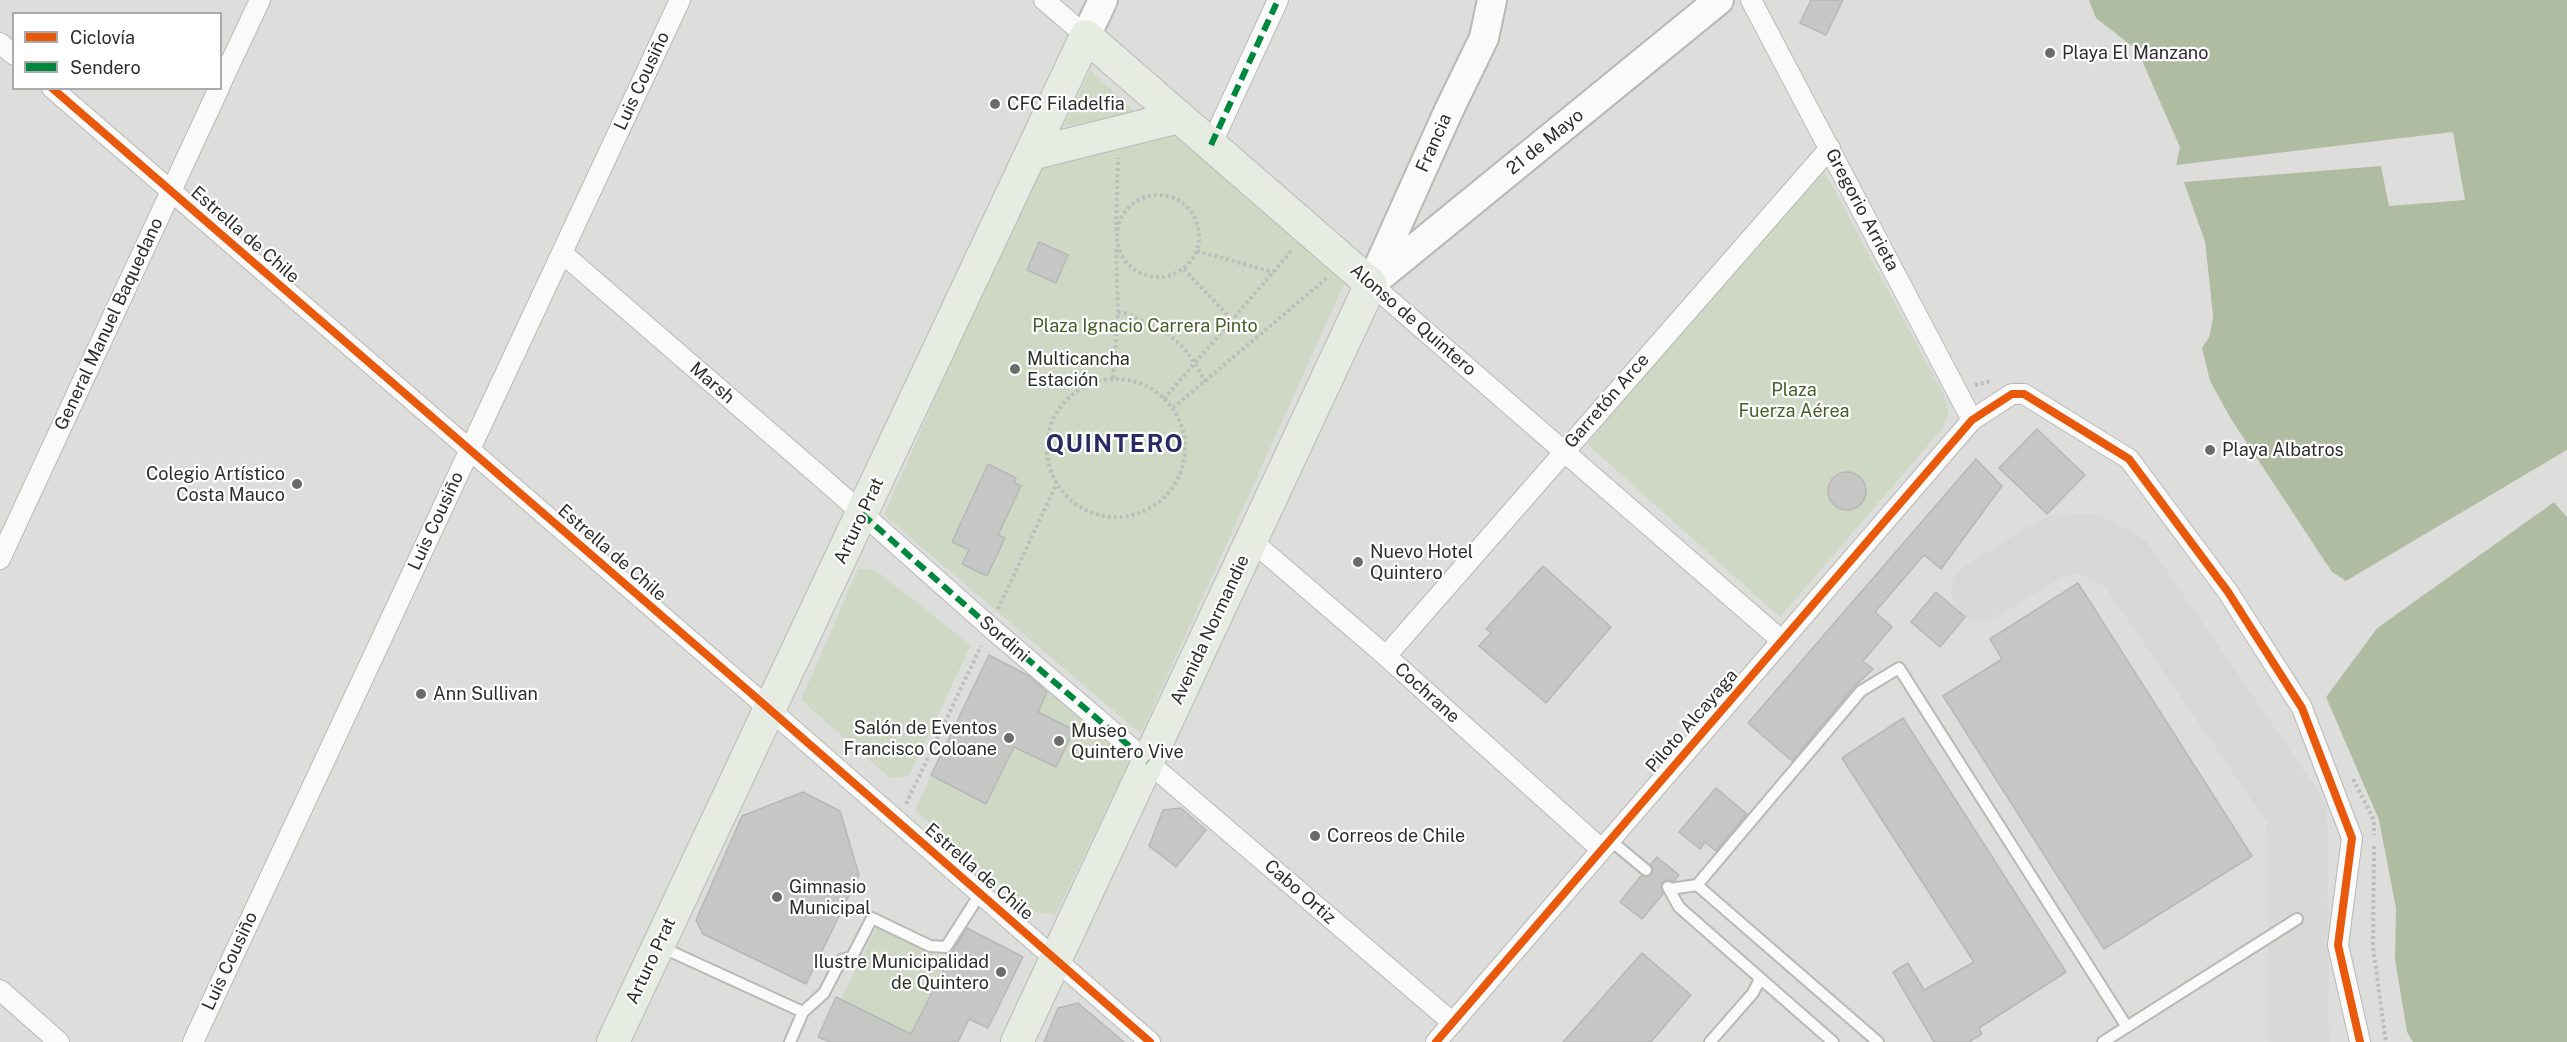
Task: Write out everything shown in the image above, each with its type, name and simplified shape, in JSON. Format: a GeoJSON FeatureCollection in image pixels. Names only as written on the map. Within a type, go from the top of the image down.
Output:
{"type":"FeatureCollection","features":[{"type":"Feature","properties":{"kind":"main road","name":"Alonso de Quintero"},"geometry":{"type":"LineString","coordinates":[[1086,36],[1371,284]]}},
{"type":"Feature","properties":{"kind":"main road","name":"Arturo Prat"},"geometry":{"type":"LineString","coordinates":[[613,1042],[1086,36]]}},
{"type":"Feature","properties":{"kind":"main road"},"geometry":{"type":"LineString","coordinates":[[1031,154],[1179,117]]}},
{"type":"Feature","properties":{"kind":"main road","name":"Avenida Normandie"},"geometry":{"type":"LineString","coordinates":[[1017,1042],[1371,284]]}},
{"type":"Feature","properties":{"kind":"street","name":"General Manuel Baquedano"},"geometry":{"type":"LineString","coordinates":[[222,83],[260,0]]}},
{"type":"Feature","properties":{"kind":"street","name":"Luis Cousiño"},"geometry":{"type":"LineString","coordinates":[[193,1042],[680,0]]}},
{"type":"Feature","properties":{"kind":"street","name":"Alonso de Quintero"},"geometry":{"type":"LineString","coordinates":[[1044,0],[1086,36]]}},
{"type":"Feature","properties":{"kind":"street","name":"Arturo Prat"},"geometry":{"type":"LineString","coordinates":[[1086,36],[1103,0]]}},
{"type":"Feature","properties":{"kind":"street"},"geometry":{"type":"LineString","coordinates":[[1211,145],[1278,0]]}},
{"type":"Feature","properties":{"kind":"street","name":"Francia"},"geometry":{"type":"LineString","coordinates":[[1371,284],[1484,38],[1492,0]]}},
{"type":"Feature","properties":{"kind":"street","name":"21 de Mayo"},"geometry":{"type":"LineString","coordinates":[[1371,284],[1719,0]]}},
{"type":"Feature","properties":{"kind":"street","name":"Gregorio Arrieta"},"geometry":{"type":"LineString","coordinates":[[1751,0],[1972,420]]}},
{"type":"Feature","properties":{"kind":"street"},"geometry":{"type":"LineString","coordinates":[[0,43],[12,53]]}},
{"type":"Feature","properties":{"kind":"street","name":"Estrella de Chile"},"geometry":{"type":"LineString","coordinates":[[54,90],[770,709],[1150,1042]]}},
{"type":"Feature","properties":{"kind":"street","name":"General Manuel Baquedano"},"geometry":{"type":"LineString","coordinates":[[0,559],[219,90]]}},
{"type":"Feature","properties":{"kind":"street","name":"Garretón Arce"},"geometry":{"type":"LineString","coordinates":[[1386,656],[1830,148]]}},
{"type":"Feature","properties":{"kind":"street","name":"Marsh"},"geometry":{"type":"LineString","coordinates":[[562,253],[862,513]]}},
{"type":"Feature","properties":{"kind":"street","name":"Alonso de Quintero"},"geometry":{"type":"LineString","coordinates":[[1371,284],[1781,640]]}},
{"type":"Feature","properties":{"kind":"street","name":"Piloto Alcayaga"},"geometry":{"type":"LineString","coordinates":[[1436,1042],[1972,420],[2012,394],[2024,394],[2129,459],[2228,592],[2302,708],[2352,838],[2338,945],[2361,1042]]}},
{"type":"Feature","properties":{"kind":"street","name":"Sordini"},"geometry":{"type":"LineString","coordinates":[[862,513],[990,627],[1148,762]]}},
{"type":"Feature","properties":{"kind":"street","name":"Cochrane"},"geometry":{"type":"LineString","coordinates":[[1251,541],[1605,844]]}},
{"type":"Feature","properties":{"kind":"street","name":"Cabo Ortiz"},"geometry":{"type":"LineString","coordinates":[[1148,762],[1453,1023]]}},
{"type":"Feature","properties":{"kind":"street"},"geometry":{"type":"LineString","coordinates":[[0,990],[59,1042]]}},
{"type":"Feature","properties":{"kind":"lane"},"geometry":{"type":"LineString","coordinates":[[1833,1042],[1679,907],[1669,888],[1697,885],[1861,691],[1899,668],[2127,1027]]}},
{"type":"Feature","properties":{"kind":"lane"},"geometry":{"type":"LineString","coordinates":[[1605,844],[1646,870]]}},
{"type":"Feature","properties":{"kind":"lane"},"geometry":{"type":"LineString","coordinates":[[1697,885],[1878,1042]]}},
{"type":"Feature","properties":{"kind":"lane"},"geometry":{"type":"LineString","coordinates":[[790,1042],[803,1012],[824,993],[841,960],[852,957],[872,918],[930,945],[946,947],[980,894]]}},
{"type":"Feature","properties":{"kind":"lane"},"geometry":{"type":"LineString","coordinates":[[2103,1042],[2296,919]]}},
{"type":"Feature","properties":{"kind":"lane"},"geometry":{"type":"LineString","coordinates":[[658,946],[803,1012]]}},
{"type":"Feature","properties":{"kind":"lane"},"geometry":{"type":"LineString","coordinates":[[1710,1042],[1753,993],[1761,979]]}},
{"type":"Feature","properties":{"kind":"path"},"geometry":{"type":"LineString","coordinates":[[1113,378],[1118,312],[1116,243],[1119,133]]}},
{"type":"Feature","properties":{"kind":"path"},"geometry":{"type":"LineString","coordinates":[[1153,194],[1174,197],[1191,209],[1200,231],[1197,250],[1184,269],[1164,278],[1146,276],[1130,268],[1121,257],[1116,243],[1122,213],[1136,200],[1153,194]]}},
{"type":"Feature","properties":{"kind":"path"},"geometry":{"type":"LineString","coordinates":[[1164,399],[1309,230]]}},
{"type":"Feature","properties":{"kind":"path"},"geometry":{"type":"LineString","coordinates":[[1197,250],[1273,272]]}},
{"type":"Feature","properties":{"kind":"path"},"geometry":{"type":"LineString","coordinates":[[1173,408],[1346,262]]}},
{"type":"Feature","properties":{"kind":"path"},"geometry":{"type":"LineString","coordinates":[[1184,269],[1232,320]]}},
{"type":"Feature","properties":{"kind":"path"},"geometry":{"type":"LineString","coordinates":[[1118,312],[1128,314],[1167,333],[1184,348],[1205,382]]}},
{"type":"Feature","properties":{"kind":"path"},"geometry":{"type":"LineString","coordinates":[[1113,378],[1137,381],[1156,391],[1173,408],[1184,430],[1186,449],[1181,473],[1171,491],[1153,507],[1128,517],[1104,517],[1085,511],[1072,501],[1051,474],[1046,450],[1053,416],[1068,397],[1088,384],[1113,378]]}},
{"type":"Feature","properties":{"kind":"path"},"geometry":{"type":"LineString","coordinates":[[898,821],[1057,483]]}},
{"type":"Feature","properties":{"kind":"green space"},"geometry":{"type":"Polygon","coordinates":[[[1090,70],[1136,112],[1063,127],[1090,70]]]}},
{"type":"Feature","properties":{"kind":"green space","name":"Plaza Ignacio Carrera Pinto"},"geometry":{"type":"Polygon","coordinates":[[[1168,127],[1346,280],[1141,734],[884,515],[1038,163],[1168,127]]]}},
{"type":"Feature","properties":{"kind":"green space","name":"Plaza Fuerza Aérea"},"geometry":{"type":"Polygon","coordinates":[[[1822,167],[1943,393],[1949,412],[1942,429],[1780,617],[1587,444],[1822,167]]]}},
{"type":"Feature","properties":{"kind":"green space"},"geometry":{"type":"Polygon","coordinates":[[[858,569],[875,570],[971,645],[909,776],[890,778],[801,700],[858,569]]]}},
{"type":"Feature","properties":{"kind":"green space"},"geometry":{"type":"Polygon","coordinates":[[[1048,690],[1132,756],[1056,914],[1035,912],[915,811],[931,775],[986,804],[1014,747],[1056,767],[1074,730],[1038,712],[1048,690]]]}},
{"type":"Feature","properties":{"kind":"green space"},"geometry":{"type":"Polygon","coordinates":[[[878,925],[948,960],[911,1034],[841,999],[878,925]]]}},
{"type":"Feature","properties":{"kind":"shaded area"},"geometry":{"type":"Polygon","coordinates":[[[2089,0],[2567,0],[2567,450],[2346,581],[2332,572],[2231,419],[2210,381],[2202,348],[2209,337],[2213,317],[2205,242],[2176,165],[2179,147],[2138,51],[2096,18],[2089,0]]]}},
{"type":"Feature","properties":{"kind":"shaded area"},"geometry":{"type":"Polygon","coordinates":[[[2554,502],[2567,517],[2567,1042],[2413,1042],[2407,1032],[2395,959],[2396,908],[2379,820],[2326,697],[2377,628],[2554,502]]]}},
{"type":"Feature","properties":{"kind":"pier"},"geometry":{"type":"Polygon","coordinates":[[[2139,55],[2180,147],[2176,165],[2453,132],[2465,200],[2389,206],[2381,166],[2184,182],[2205,242],[2213,317],[2209,337],[2200,348],[2207,336],[2210,317],[2202,242],[2173,165],[2176,147],[2137,56],[2139,55]]]}},
{"type":"Feature","properties":{"kind":"pier"},"geometry":{"type":"Polygon","coordinates":[[[2567,450],[2567,453],[2348,584],[2343,583],[2567,450]]]}},
{"type":"Feature","properties":{"kind":"pier"},"geometry":{"type":"Polygon","coordinates":[[[2553,499],[2567,512],[2567,517],[2554,502],[2377,628],[2326,697],[2324,694],[2375,626],[2553,499]]]}},
{"type":"Feature","properties":{"kind":"building"},"geometry":{"type":"Polygon","coordinates":[[[1811,0],[1843,0],[1826,35],[1800,23],[1811,0]]]}},
{"type":"Feature","properties":{"kind":"building"},"geometry":{"type":"Polygon","coordinates":[[[1039,242],[1068,255],[1056,283],[1027,270],[1039,242]]]}},
{"type":"Feature","properties":{"kind":"building"},"geometry":{"type":"Polygon","coordinates":[[[2037,429],[2085,475],[2047,514],[1999,468],[2037,429]]]}},
{"type":"Feature","properties":{"kind":"building"},"geometry":{"type":"Polygon","coordinates":[[[1976,459],[2002,486],[1941,569],[1924,555],[1875,612],[1892,627],[1863,661],[1873,669],[1855,686],[1792,761],[1748,723],[1976,459]]]}},
{"type":"Feature","properties":{"kind":"building"},"geometry":{"type":"Polygon","coordinates":[[[988,464],[1016,478],[1014,483],[1021,486],[998,535],[1005,538],[987,576],[962,564],[969,550],[952,542],[988,464]]]}},
{"type":"Feature","properties":{"kind":"building"},"geometry":{"type":"Polygon","coordinates":[[[1847,472],[1860,478],[1866,491],[1860,504],[1847,510],[1834,504],[1828,491],[1834,478],[1847,472]]]}},
{"type":"Feature","properties":{"kind":"building"},"geometry":{"type":"Polygon","coordinates":[[[1543,566],[1611,627],[1546,703],[1479,646],[1491,633],[1486,629],[1543,566]]]}},
{"type":"Feature","properties":{"kind":"building"},"geometry":{"type":"Polygon","coordinates":[[[2078,583],[2252,856],[2104,949],[1943,696],[2002,659],[1990,639],[2078,583]]]}},
{"type":"Feature","properties":{"kind":"building"},"geometry":{"type":"Polygon","coordinates":[[[1936,592],[1965,617],[1940,647],[1911,622],[1936,592]]]}},
{"type":"Feature","properties":{"kind":"building","name":"Salón de Eventos Francisco Coloane"},"geometry":{"type":"Polygon","coordinates":[[[989,655],[1029,676],[1047,692],[1038,712],[1074,730],[1056,767],[1014,747],[986,804],[931,775],[989,655]]]}},
{"type":"Feature","properties":{"kind":"building"},"geometry":{"type":"Polygon","coordinates":[[[1903,718],[2066,972],[1979,1028],[1982,1034],[1969,1042],[1934,1042],[1893,972],[1908,963],[1924,990],[1974,962],[1842,758],[1903,718]]]}},
{"type":"Feature","properties":{"kind":"building"},"geometry":{"type":"Polygon","coordinates":[[[1716,788],[1747,814],[1716,851],[1705,842],[1700,849],[1679,832],[1716,788]]]}},
{"type":"Feature","properties":{"kind":"building","name":"Gimnasio Municipal"},"geometry":{"type":"Polygon","coordinates":[[[803,792],[840,811],[859,875],[806,984],[703,934],[696,920],[742,816],[803,792]]]}},
{"type":"Feature","properties":{"kind":"building"},"geometry":{"type":"Polygon","coordinates":[[[1181,808],[1206,830],[1176,867],[1149,846],[1163,810],[1181,808]]]}},
{"type":"Feature","properties":{"kind":"building"},"geometry":{"type":"Polygon","coordinates":[[[1657,857],[1679,875],[1674,881],[1668,880],[1662,883],[1663,894],[1642,919],[1620,902],[1641,876],[1651,875],[1653,871],[1651,864],[1657,857]]]}},
{"type":"Feature","properties":{"kind":"building"},"geometry":{"type":"Polygon","coordinates":[[[967,928],[1023,957],[988,1028],[969,1019],[958,1042],[830,1042],[818,1037],[836,997],[911,1034],[967,928]]]}},
{"type":"Feature","properties":{"kind":"building"},"geometry":{"type":"Polygon","coordinates":[[[1642,953],[1691,995],[1651,1042],[1563,1042],[1642,953]]]}},
{"type":"Feature","properties":{"kind":"building"},"geometry":{"type":"Polygon","coordinates":[[[1078,1003],[1124,1042],[1044,1042],[1058,1008],[1078,1003]]]}},
{"type":"Feature","properties":{"kind":"taxiway"},"geometry":{"type":"LineString","coordinates":[[1981,591],[2057,545],[2089,544],[2125,563],[2297,813],[2299,1042]]}},
{"type":"Feature","properties":{"kind":"marked path"},"geometry":{"type":"LineString","coordinates":[[1211,145],[1278,0]]}},
{"type":"Feature","properties":{"kind":"marked path"},"geometry":{"type":"LineString","coordinates":[[862,514],[1148,762]]}},
{"type":"Feature","properties":{"kind":"cycle path"},"geometry":{"type":"LineString","coordinates":[[54,90],[1150,1042]]}},
{"type":"Feature","properties":{"kind":"cycle path"},"geometry":{"type":"LineString","coordinates":[[1436,1042],[1972,420],[2012,394],[2024,394],[2129,459],[2228,592],[2302,708],[2352,838],[2338,945],[2360,1042]]}},
{"type":"Feature","properties":{"kind":"place","name":"Playa El Manzano"},"geometry":{"type":"Point","coordinates":[2050,53]}},
{"type":"Feature","properties":{"kind":"place","name":"CFC Filadelfia"},"geometry":{"type":"Point","coordinates":[995,104]}},
{"type":"Feature","properties":{"kind":"place","name":"Multicancha Estación"},"geometry":{"type":"Point","coordinates":[1015,369]}},
{"type":"Feature","properties":{"kind":"place","name":"Playa Albatros"},"geometry":{"type":"Point","coordinates":[2210,450]}},
{"type":"Feature","properties":{"kind":"place","name":"Colegio Artístico Costa Mauco"},"geometry":{"type":"Point","coordinates":[297,484]}},
{"type":"Feature","properties":{"kind":"place","name":"Nuevo Hotel Quintero"},"geometry":{"type":"Point","coordinates":[1358,562]}},
{"type":"Feature","properties":{"kind":"place","name":"Ann Sullivan"},"geometry":{"type":"Point","coordinates":[421,694]}},
{"type":"Feature","properties":{"kind":"place","name":"Salón de Eventos Francisco Coloane"},"geometry":{"type":"Point","coordinates":[1009,738]}},
{"type":"Feature","properties":{"kind":"place","name":"Museo Quintero Vive"},"geometry":{"type":"Point","coordinates":[1059,741]}},
{"type":"Feature","properties":{"kind":"place","name":"Correos de Chile"},"geometry":{"type":"Point","coordinates":[1315,836]}},
{"type":"Feature","properties":{"kind":"place","name":"Gimnasio Municipal"},"geometry":{"type":"Point","coordinates":[777,897]}},
{"type":"Feature","properties":{"kind":"place","name":"Ilustre Municipalidad de Quintero"},"geometry":{"type":"Point","coordinates":[1001,972]}},
{"type":"Feature","properties":{"kind":"district","name":"QUINTERO"},"geometry":{"type":"Point","coordinates":[1115,445]}}]}
